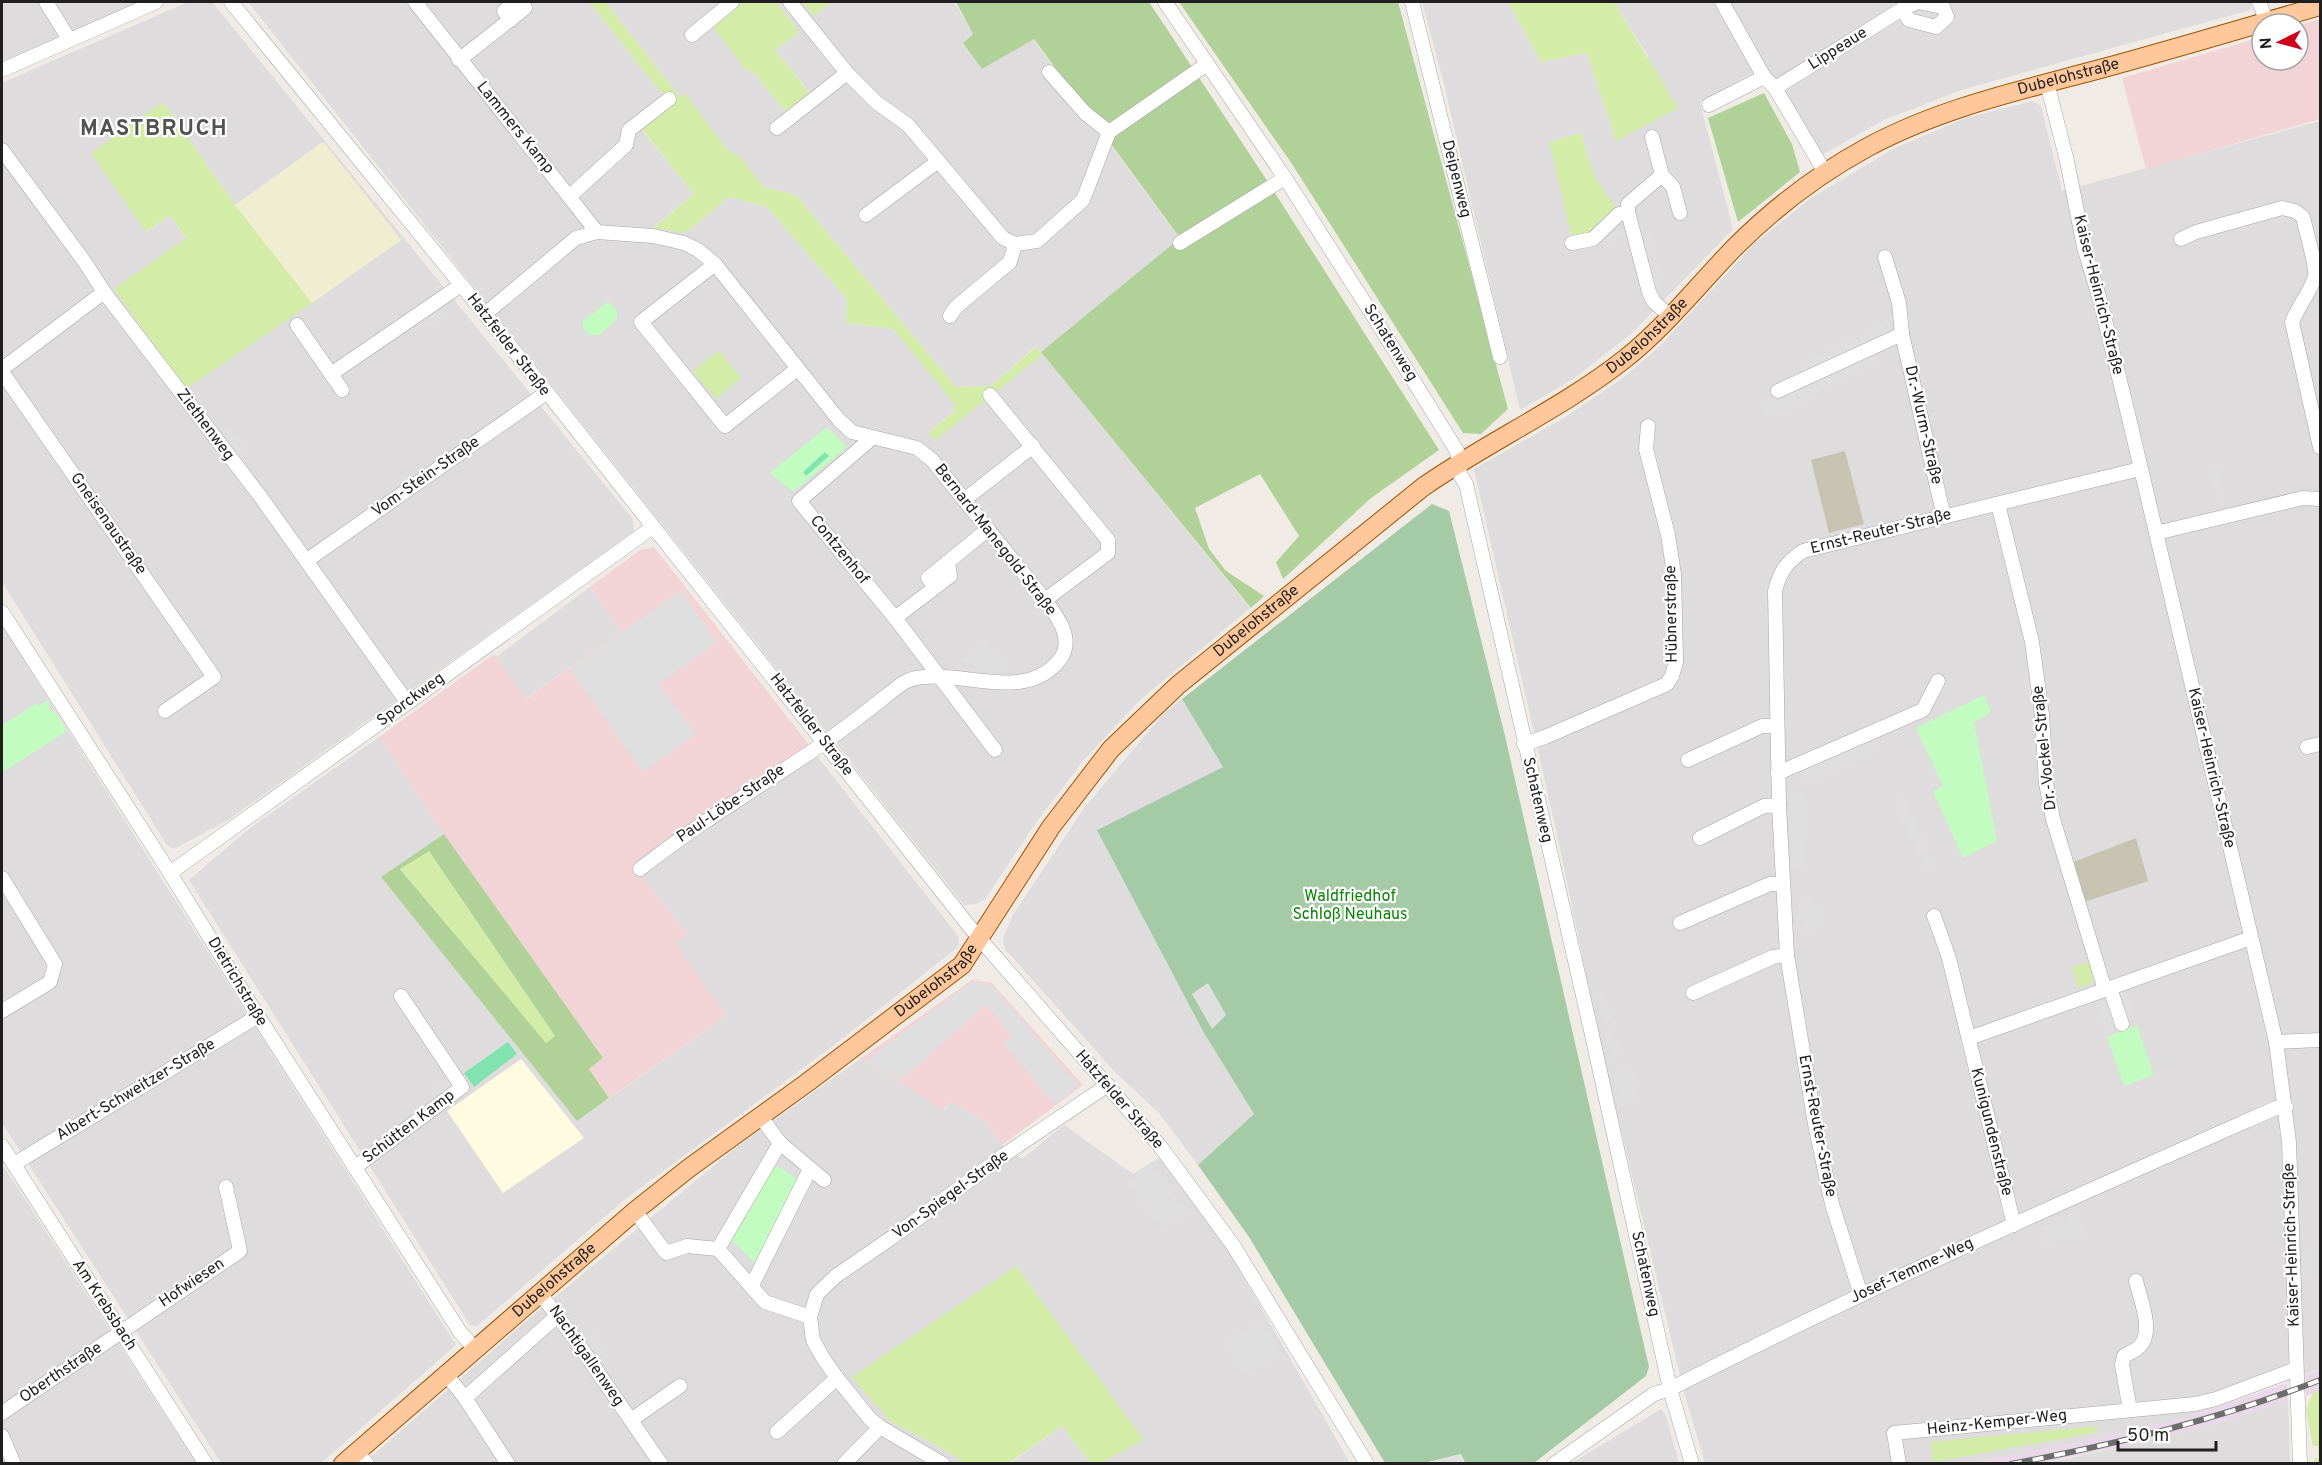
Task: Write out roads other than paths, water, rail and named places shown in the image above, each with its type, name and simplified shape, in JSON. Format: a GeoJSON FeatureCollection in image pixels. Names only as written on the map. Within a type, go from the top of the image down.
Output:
{"type":"FeatureCollection","features":[{"type":"Feature","properties":{"kind":"main road","name":"Dubelohstraße"},"geometry":{"type":"LineString","coordinates":[[2300,12],[2320,6]]}},
{"type":"Feature","properties":{"kind":"main road","name":"Dubelohstraße"},"geometry":{"type":"LineString","coordinates":[[343,1464],[362,1457],[446,1373],[634,1211],[953,974],[962,965],[1057,818],[1098,764],[1133,726],[1175,688],[1398,506],[1459,462],[1589,386],[1627,357],[1762,221],[1826,174],[1888,136],[1965,107],[2250,27]]}},
{"type":"Feature","properties":{"kind":"street"},"geometry":{"type":"LineString","coordinates":[[46,2],[69,39]]}},
{"type":"Feature","properties":{"kind":"street"},"geometry":{"type":"LineString","coordinates":[[2,70],[156,2]]}},
{"type":"Feature","properties":{"kind":"street","name":"Hatzfelder Straße"},"geometry":{"type":"LineString","coordinates":[[231,2],[485,314],[978,938],[1160,1146],[1233,1245],[1367,1464]]}},
{"type":"Feature","properties":{"kind":"street","name":"Lammers Kamp"},"geometry":{"type":"LineString","coordinates":[[415,2],[597,232]]}},
{"type":"Feature","properties":{"kind":"street"},"geometry":{"type":"LineString","coordinates":[[459,60],[511,20],[504,11],[518,2]]}},
{"type":"Feature","properties":{"kind":"street"},"geometry":{"type":"LineString","coordinates":[[692,35],[732,2]]}},
{"type":"Feature","properties":{"kind":"street"},"geometry":{"type":"LineString","coordinates":[[790,2],[847,73],[876,102],[908,125],[1003,238],[1015,244],[1037,242],[1083,200],[1109,132],[1207,64]]}},
{"type":"Feature","properties":{"kind":"street","name":"Schatenweg"},"geometry":{"type":"LineString","coordinates":[[1165,2],[1285,178],[1454,445],[1461,475],[1466,484],[1590,1025],[1670,1389],[1692,1464]]}},
{"type":"Feature","properties":{"kind":"street","name":"Deipenweg"},"geometry":{"type":"LineString","coordinates":[[1412,2],[1500,357]]}},
{"type":"Feature","properties":{"kind":"street"},"geometry":{"type":"LineString","coordinates":[[1722,2],[1764,77],[1775,88],[1826,174]]}},
{"type":"Feature","properties":{"kind":"street","name":"Lippeaue"},"geometry":{"type":"LineString","coordinates":[[1775,88],[1902,9]]}},
{"type":"Feature","properties":{"kind":"street"},"geometry":{"type":"LineString","coordinates":[[1049,72],[1085,113],[1109,132]]}},
{"type":"Feature","properties":{"kind":"street"},"geometry":{"type":"LineString","coordinates":[[777,128],[847,73]]}},
{"type":"Feature","properties":{"kind":"street"},"geometry":{"type":"LineString","coordinates":[[1709,105],[1764,77]]}},
{"type":"Feature","properties":{"kind":"street","name":"Kaiser-Heinrich-Straße"},"geometry":{"type":"LineString","coordinates":[[2047,83],[2276,1042],[2289,1142],[2300,1464]]}},
{"type":"Feature","properties":{"kind":"street"},"geometry":{"type":"LineString","coordinates":[[570,196],[626,145],[629,130],[669,99]]}},
{"type":"Feature","properties":{"kind":"street"},"geometry":{"type":"LineString","coordinates":[[1652,137],[1662,175],[1673,186],[1680,213]]}},
{"type":"Feature","properties":{"kind":"street","name":"Ziethenweg"},"geometry":{"type":"LineString","coordinates":[[2,150],[84,261],[104,292],[260,496],[407,702]]}},
{"type":"Feature","properties":{"kind":"street"},"geometry":{"type":"LineString","coordinates":[[866,214],[937,162]]}},
{"type":"Feature","properties":{"kind":"street"},"geometry":{"type":"LineString","coordinates":[[1662,175],[1628,204],[1628,212],[1649,292],[1654,302],[1670,316]]}},
{"type":"Feature","properties":{"kind":"street"},"geometry":{"type":"LineString","coordinates":[[1180,243],[1285,178]]}},
{"type":"Feature","properties":{"kind":"street"},"geometry":{"type":"LineString","coordinates":[[2181,239],[2196,232],[2282,208],[2295,211],[2302,217],[2316,274],[2292,322],[2320,447]]}},
{"type":"Feature","properties":{"kind":"street"},"geometry":{"type":"LineString","coordinates":[[1572,243],[1593,239],[1619,214],[1628,212]]}},
{"type":"Feature","properties":{"kind":"street","name":"Bernard-Manegold-Straße"},"geometry":{"type":"LineString","coordinates":[[485,314],[576,238],[597,232],[653,236],[684,243],[698,250],[715,264],[845,426],[852,432],[872,438],[893,440],[917,448],[932,460],[1045,600],[1060,623],[1065,635],[1065,646],[1061,658],[1039,676],[1002,684],[939,677],[908,681],[825,742]]}},
{"type":"Feature","properties":{"kind":"street"},"geometry":{"type":"LineString","coordinates":[[950,316],[956,307],[1010,262],[1015,244]]}},
{"type":"Feature","properties":{"kind":"street","name":"Dr.-Wurm-Straße"},"geometry":{"type":"LineString","coordinates":[[1885,257],[1899,303],[1902,334],[1944,517]]}},
{"type":"Feature","properties":{"kind":"street"},"geometry":{"type":"LineString","coordinates":[[715,264],[641,322],[725,426],[797,369]]}},
{"type":"Feature","properties":{"kind":"street"},"geometry":{"type":"LineString","coordinates":[[331,374],[461,285]]}},
{"type":"Feature","properties":{"kind":"street","name":"Gneisenaustraße"},"geometry":{"type":"LineString","coordinates":[[104,292],[2,371],[220,673],[165,711]]}},
{"type":"Feature","properties":{"kind":"street"},"geometry":{"type":"LineString","coordinates":[[297,325],[342,390]]}},
{"type":"Feature","properties":{"kind":"street"},"geometry":{"type":"LineString","coordinates":[[1778,391],[1902,334]]}},
{"type":"Feature","properties":{"kind":"street","name":"Vom-Stein-Straße"},"geometry":{"type":"LineString","coordinates":[[306,561],[546,393]]}},
{"type":"Feature","properties":{"kind":"street"},"geometry":{"type":"LineString","coordinates":[[990,395],[1108,540],[1108,553],[1045,600]]}},
{"type":"Feature","properties":{"kind":"street","name":"Hübnerstraße"},"geometry":{"type":"LineString","coordinates":[[1524,744],[1666,684],[1672,676],[1676,662],[1674,574],[1668,535],[1646,449],[1648,426]]}},
{"type":"Feature","properties":{"kind":"street","name":"Contzenhof"},"geometry":{"type":"LineString","coordinates":[[872,438],[799,501],[895,618],[939,677]]}},
{"type":"Feature","properties":{"kind":"street"},"geometry":{"type":"LineString","coordinates":[[964,500],[1033,446]]}},
{"type":"Feature","properties":{"kind":"street","name":"Ernst-Reuter-Straße"},"geometry":{"type":"LineString","coordinates":[[1861,1295],[1832,1204],[1815,1124],[1787,955],[1776,726],[1775,591],[1778,576],[1788,562],[1803,551],[2140,470]]}},
{"type":"Feature","properties":{"kind":"street"},"geometry":{"type":"LineString","coordinates":[[2156,533],[2302,498],[2320,499]]}},
{"type":"Feature","properties":{"kind":"street","name":"Dr.-Vockel-Straße"},"geometry":{"type":"LineString","coordinates":[[1998,504],[2032,642],[2042,715],[2046,783],[2053,819],[2107,989]]}},
{"type":"Feature","properties":{"kind":"street","name":"Sporckweg"},"geometry":{"type":"LineString","coordinates":[[170,873],[653,527]]}},
{"type":"Feature","properties":{"kind":"street"},"geometry":{"type":"LineString","coordinates":[[895,618],[950,576],[948,562],[988,529]]}},
{"type":"Feature","properties":{"kind":"street","name":"Dietrichstraße"},"geometry":{"type":"LineString","coordinates":[[2,612],[170,873],[354,1168],[460,1332],[475,1349]]}},
{"type":"Feature","properties":{"kind":"street"},"geometry":{"type":"LineString","coordinates":[[939,677],[995,750]]}},
{"type":"Feature","properties":{"kind":"street"},"geometry":{"type":"LineString","coordinates":[[1778,774],[1923,710],[1938,681]]}},
{"type":"Feature","properties":{"kind":"street"},"geometry":{"type":"LineString","coordinates":[[1688,760],[1762,726],[1776,726]]}},
{"type":"Feature","properties":{"kind":"street","name":"Paul-Löbe-Straße"},"geometry":{"type":"LineString","coordinates":[[640,869],[672,844],[825,742]]}},
{"type":"Feature","properties":{"kind":"street"},"geometry":{"type":"LineString","coordinates":[[1700,838],[1764,806],[1779,805]]}},
{"type":"Feature","properties":{"kind":"street"},"geometry":{"type":"LineString","coordinates":[[2,878],[55,964],[50,982],[2,1011]]}},
{"type":"Feature","properties":{"kind":"street"},"geometry":{"type":"LineString","coordinates":[[1680,923],[1770,884],[1782,884]]}},
{"type":"Feature","properties":{"kind":"street","name":"Kunigundenstraße"},"geometry":{"type":"LineString","coordinates":[[1934,916],[1949,958],[2014,1225]]}},
{"type":"Feature","properties":{"kind":"street"},"geometry":{"type":"LineString","coordinates":[[1969,1038],[2251,938]]}},
{"type":"Feature","properties":{"kind":"street"},"geometry":{"type":"LineString","coordinates":[[1693,993],[1773,957],[1787,955]]}},
{"type":"Feature","properties":{"kind":"street"},"geometry":{"type":"LineString","coordinates":[[2107,989],[2122,1024]]}},
{"type":"Feature","properties":{"kind":"street","name":"Schütten Kamp"},"geometry":{"type":"LineString","coordinates":[[354,1168],[462,1087],[401,996]]}},
{"type":"Feature","properties":{"kind":"street","name":"Albert-Schweitzer-Straße"},"geometry":{"type":"LineString","coordinates":[[14,1164],[258,1016]]}},
{"type":"Feature","properties":{"kind":"street"},"geometry":{"type":"LineString","coordinates":[[2276,1042],[2320,1040]]}},
{"type":"Feature","properties":{"kind":"street","name":"Von-Spiegel-Straße"},"geometry":{"type":"LineString","coordinates":[[810,1317],[817,1293],[836,1276],[1004,1155],[1108,1085]]}},
{"type":"Feature","properties":{"kind":"street","name":"Josef-Temme-Weg"},"geometry":{"type":"LineString","coordinates":[[1554,1464],[1654,1394],[1670,1389],[1861,1295],[2014,1225],[2276,1108],[2286,1107]]}},
{"type":"Feature","properties":{"kind":"street"},"geometry":{"type":"LineString","coordinates":[[760,1116],[780,1143],[824,1180]]}},
{"type":"Feature","properties":{"kind":"street"},"geometry":{"type":"LineString","coordinates":[[718,1249],[780,1143]]}},
{"type":"Feature","properties":{"kind":"street","name":"Am Krebsbach"},"geometry":{"type":"LineString","coordinates":[[2,1146],[206,1464]]}},
{"type":"Feature","properties":{"kind":"street"},"geometry":{"type":"LineString","coordinates":[[752,1285],[810,1169]]}},
{"type":"Feature","properties":{"kind":"street","name":"Hofwiesen"},"geometry":{"type":"LineString","coordinates":[[121,1332],[240,1251],[226,1187]]}},
{"type":"Feature","properties":{"kind":"street"},"geometry":{"type":"LineString","coordinates":[[634,1211],[666,1253],[687,1246],[718,1249],[765,1302],[810,1317],[813,1340],[823,1358],[870,1419],[943,1464]]}},
{"type":"Feature","properties":{"kind":"street"},"geometry":{"type":"LineString","coordinates":[[2130,1410],[2122,1365],[2124,1356],[2139,1347],[2144,1338],[2146,1326],[2136,1281]]}},
{"type":"Feature","properties":{"kind":"street","name":"Nachtigallenweg"},"geometry":{"type":"LineString","coordinates":[[539,1292],[661,1464]]}},
{"type":"Feature","properties":{"kind":"street"},"geometry":{"type":"LineString","coordinates":[[465,1398],[557,1316]]}},
{"type":"Feature","properties":{"kind":"street","name":"Oberthstraße"},"geometry":{"type":"LineString","coordinates":[[2,1413],[121,1332]]}},
{"type":"Feature","properties":{"kind":"street","name":"Heinz-Kemper-Weg"},"geometry":{"type":"LineString","coordinates":[[1899,1464],[1894,1433],[2195,1404],[2296,1369]]}},
{"type":"Feature","properties":{"kind":"street"},"geometry":{"type":"LineString","coordinates":[[446,1373],[508,1464]]}},
{"type":"Feature","properties":{"kind":"street"},"geometry":{"type":"LineString","coordinates":[[777,1432],[837,1378]]}},
{"type":"Feature","properties":{"kind":"street","name":"Nachtigallenweg"},"geometry":{"type":"LineString","coordinates":[[631,1420],[680,1386]]}},
{"type":"Feature","properties":{"kind":"street"},"geometry":{"type":"LineString","coordinates":[[844,1464],[880,1427]]}},
{"type":"Feature","properties":{"kind":"street"},"geometry":{"type":"LineString","coordinates":[[2,1437],[14,1464]]}},
{"type":"Feature","properties":{"kind":"railway"},"geometry":{"type":"LineString","coordinates":[[2011,1464],[2168,1429],[2245,1407],[2320,1380]]}},
{"type":"Feature","properties":{"kind":"district","name":"MASTBRUCH"},"geometry":{"type":"Point","coordinates":[154,129]}},
{"type":"Feature","properties":{"kind":"park label","name":"Waldfriedhof Schloß Neuhaus"},"geometry":{"type":"Point","coordinates":[1350,906]}}]}
